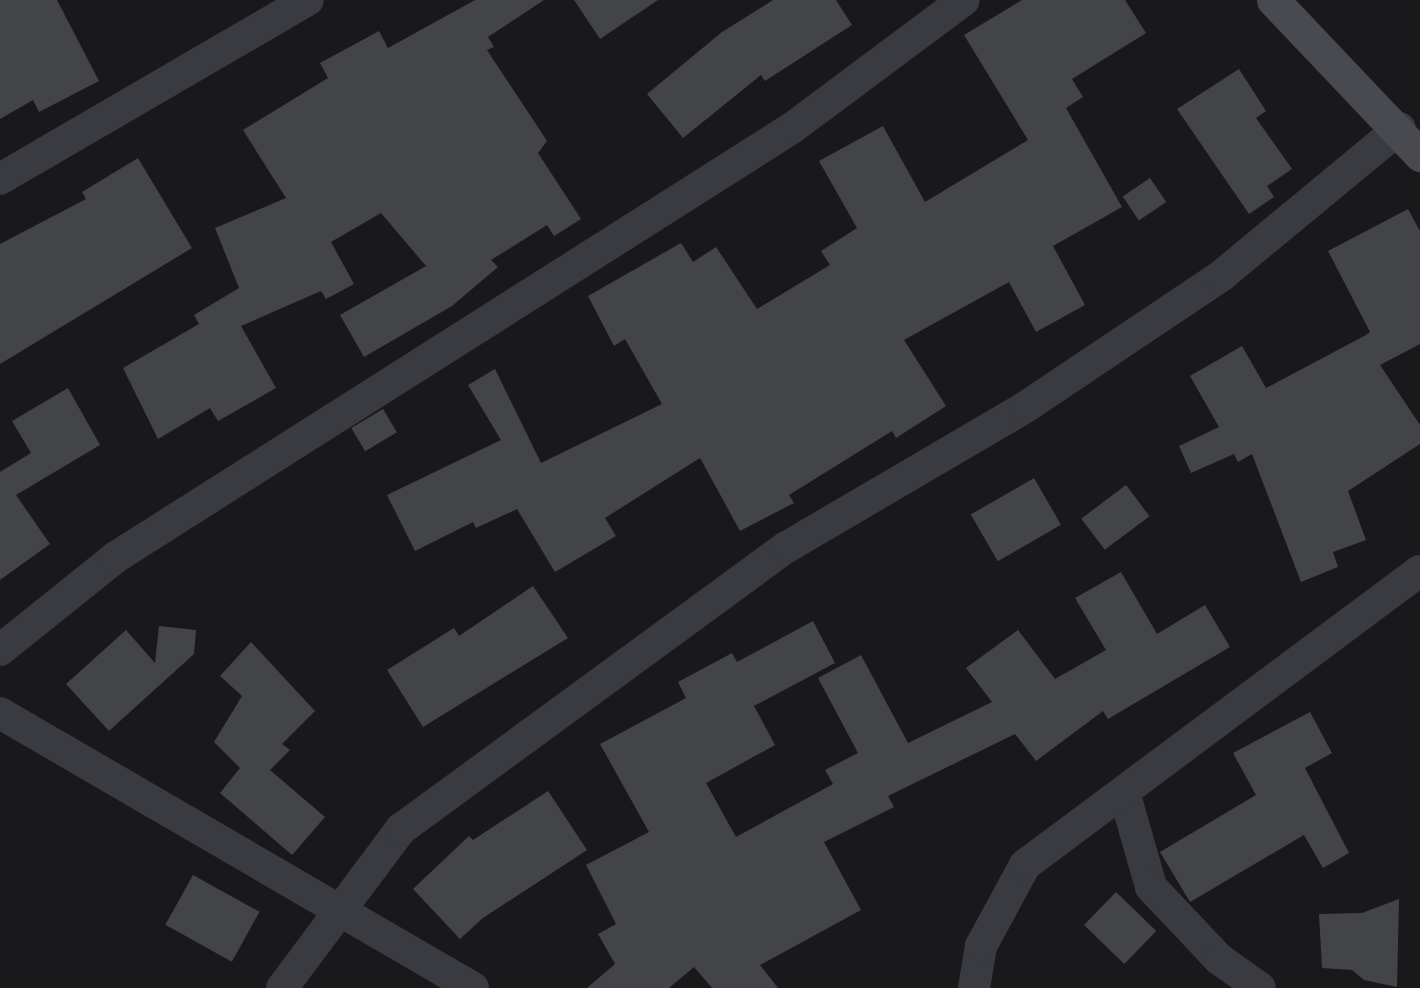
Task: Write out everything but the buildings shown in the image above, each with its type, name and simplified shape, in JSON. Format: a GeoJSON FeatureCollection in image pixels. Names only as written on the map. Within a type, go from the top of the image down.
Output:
{"type":"FeatureCollection","features":[{"type":"Feature","properties":{"kind":"street"},"geometry":{"type":"LineString","coordinates":[[0,180],[308,0]]}},
{"type":"Feature","properties":{"kind":"street"},"geometry":{"type":"LineString","coordinates":[[0,651],[116,557],[792,128],[964,0]]}},
{"type":"Feature","properties":{"kind":"street"},"geometry":{"type":"LineString","coordinates":[[1273,0],[1400,128],[1420,155]]}},
{"type":"Feature","properties":{"kind":"street"},"geometry":{"type":"LineString","coordinates":[[282,988],[340,907],[401,829],[787,547],[1027,406],[1221,276],[1400,128]]}},
{"type":"Feature","properties":{"kind":"street"},"geometry":{"type":"LineString","coordinates":[[974,988],[981,946],[1025,865],[1420,571]]}},
{"type":"Feature","properties":{"kind":"street"},"geometry":{"type":"LineString","coordinates":[[0,713],[340,907],[473,988]]}},
{"type":"Feature","properties":{"kind":"street"},"geometry":{"type":"LineString","coordinates":[[1124,792],[1151,887],[1219,959],[1260,988]]}}]}
